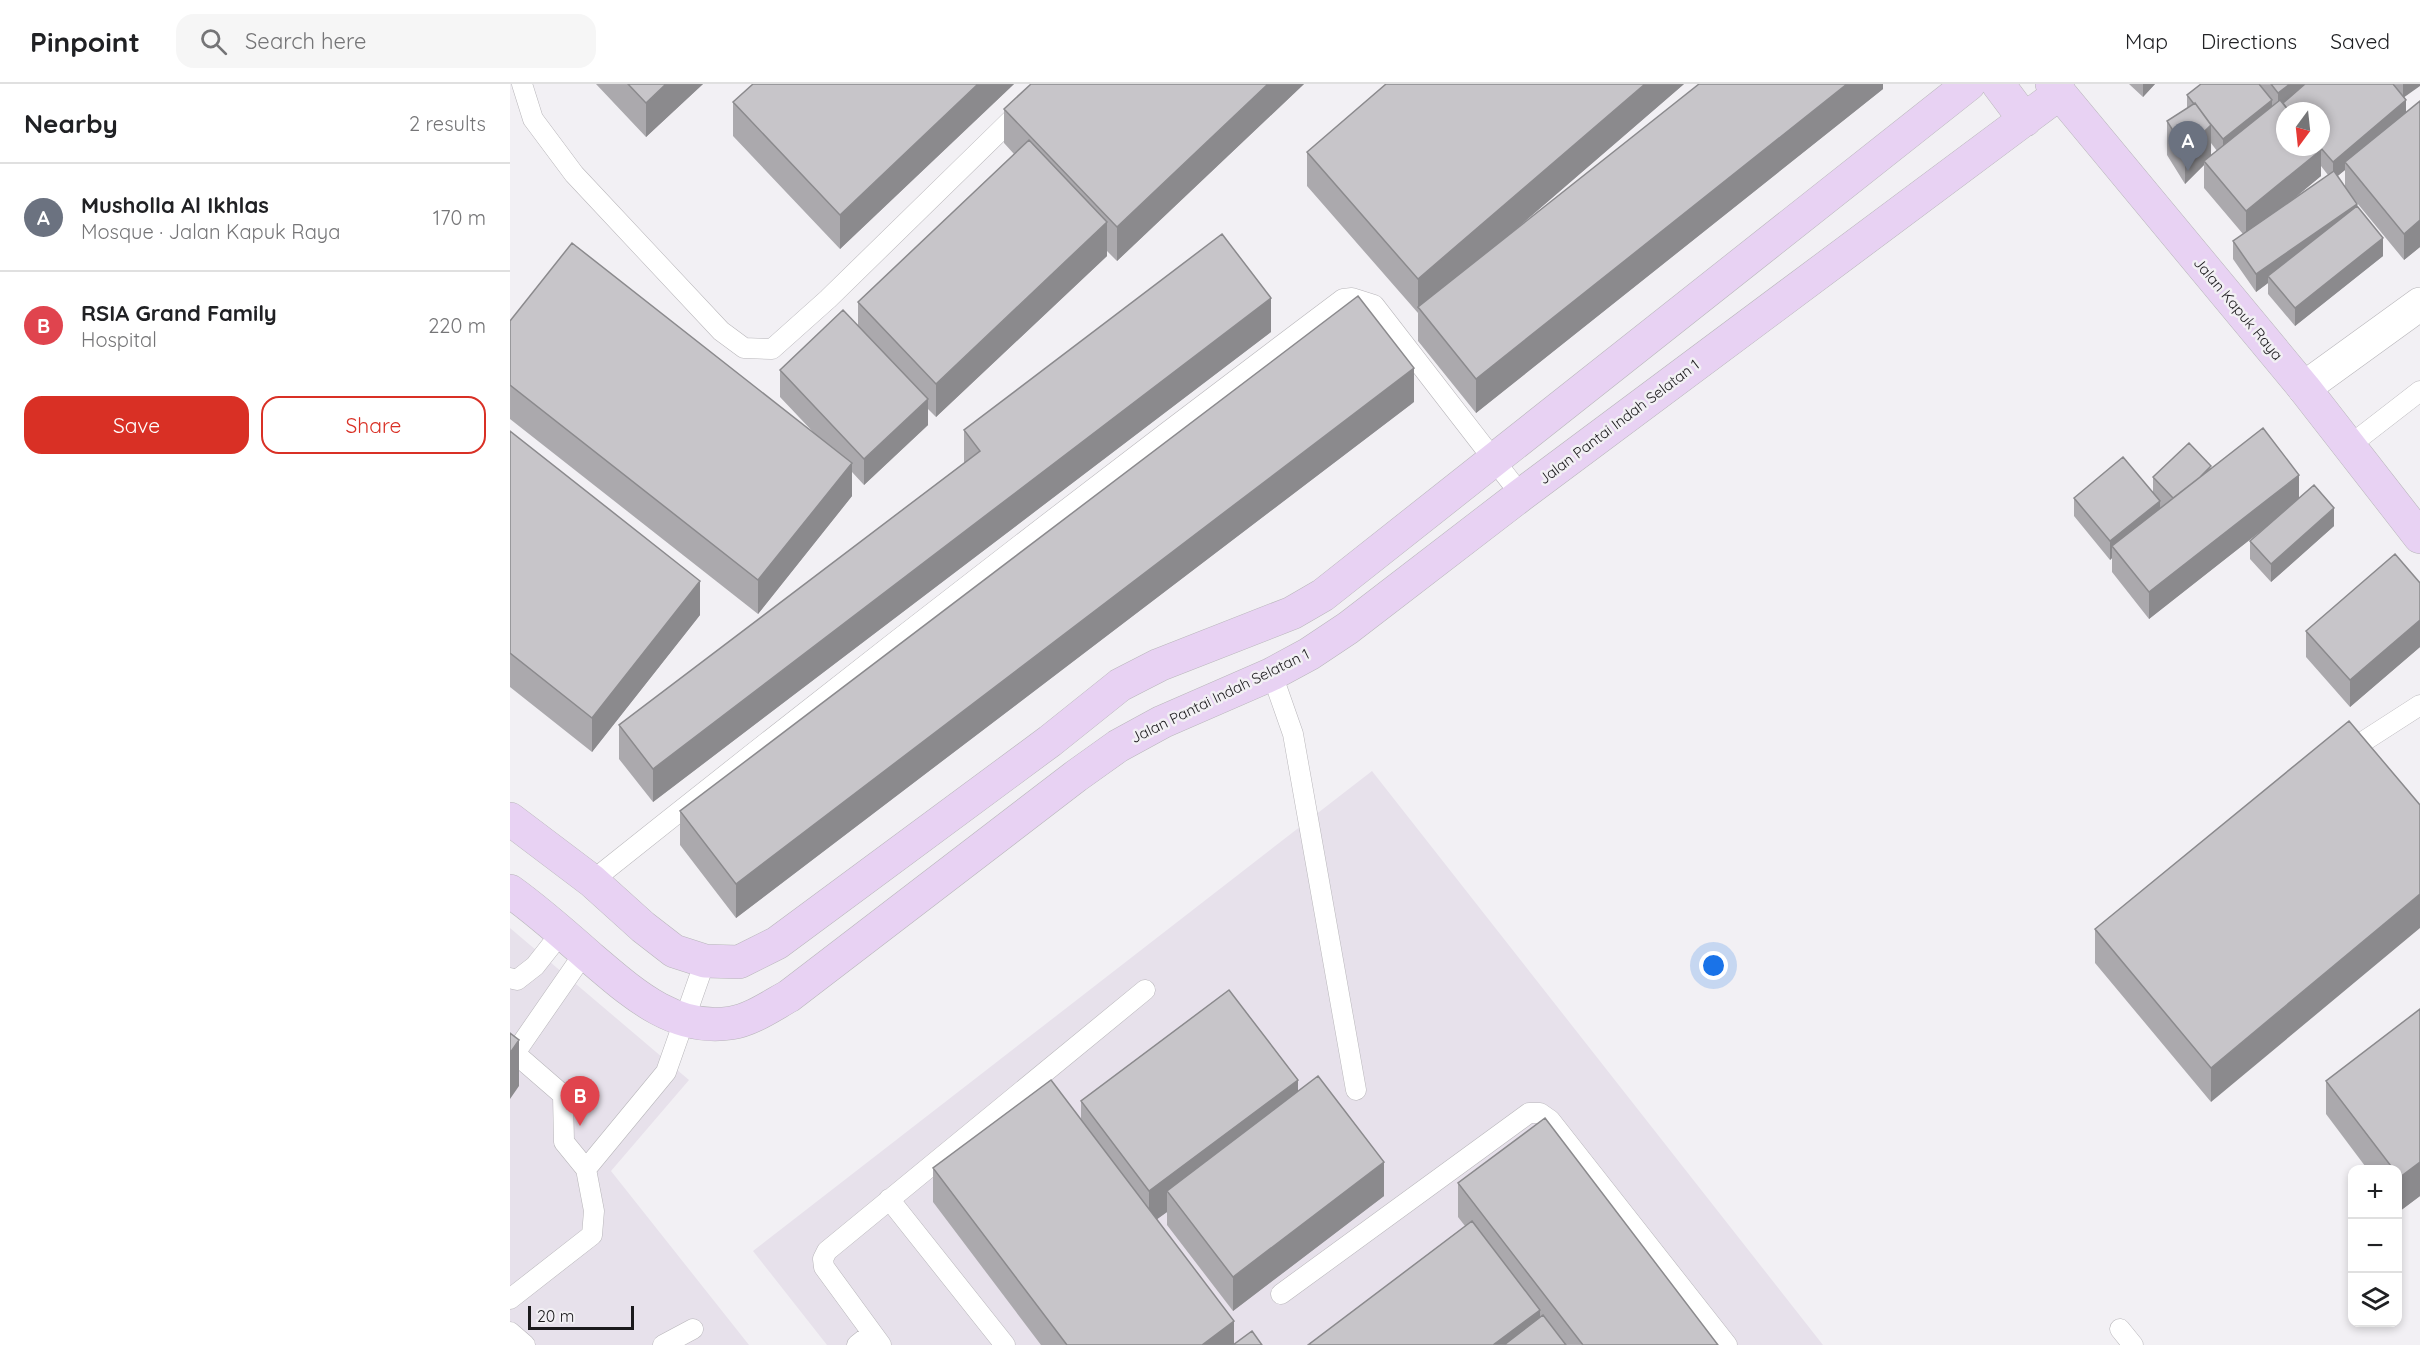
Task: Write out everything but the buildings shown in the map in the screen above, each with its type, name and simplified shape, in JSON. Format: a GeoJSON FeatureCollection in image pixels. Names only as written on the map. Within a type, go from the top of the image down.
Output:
{"type":"FeatureCollection","features":[{"type":"Feature","properties":{"kind":"street"},"geometry":{"type":"LineString","coordinates":[[510,819],[592,881],[643,927],[675,951],[705,961],[739,962],[777,943],[1050,741],[1120,685],[1159,665],[1292,613],[1323,596],[1969,84]]}},
{"type":"Feature","properties":{"kind":"street"},"geometry":{"type":"LineString","coordinates":[[1998,84],[2025,120]]}},
{"type":"Feature","properties":{"kind":"street","name":"Jalan Pantai Indah Selatan 1"},"geometry":{"type":"LineString","coordinates":[[510,891],[628,989],[658,1010],[684,1021],[708,1024],[732,1023],[759,1012],[789,996],[1118,746],[1162,722],[1272,674],[1310,654],[1348,628],[1521,495],[2025,120],[2056,88]]}},
{"type":"Feature","properties":{"kind":"street","name":"Jalan Kapuk Raya"},"geometry":{"type":"LineString","coordinates":[[2056,88],[2304,388],[2420,537]]}},
{"type":"Feature","properties":{"kind":"street"},"geometry":{"type":"LineString","coordinates":[[2304,388],[2420,304]]}},
{"type":"Feature","properties":{"kind":"lane"},"geometry":{"type":"LineString","coordinates":[[522,84],[533,119],[582,183],[721,331],[744,348],[772,349],[828,299],[1048,84]]}},
{"type":"Feature","properties":{"kind":"lane"},"geometry":{"type":"LineString","coordinates":[[592,881],[846,679],[1099,483],[1343,299],[1352,298],[1374,305],[1521,495]]}},
{"type":"Feature","properties":{"kind":"lane"},"geometry":{"type":"LineString","coordinates":[[2349,446],[2420,391]]}},
{"type":"Feature","properties":{"kind":"lane"},"geometry":{"type":"LineString","coordinates":[[1272,674],[1293,734],[1356,1090]]}},
{"type":"Feature","properties":{"kind":"lane"},"geometry":{"type":"LineString","coordinates":[[2329,765],[2420,705]]}},
{"type":"Feature","properties":{"kind":"lane"},"geometry":{"type":"LineString","coordinates":[[510,978],[517,980],[573,943]]}},
{"type":"Feature","properties":{"kind":"lane"},"geometry":{"type":"LineString","coordinates":[[510,1299],[592,1235],[594,1211],[586,1169],[564,1142],[563,1095],[512,1051],[573,943]]}},
{"type":"Feature","properties":{"kind":"lane"},"geometry":{"type":"LineString","coordinates":[[586,1169],[666,1072],[705,961]]}},
{"type":"Feature","properties":{"kind":"lane"},"geometry":{"type":"LineString","coordinates":[[870,1341],[824,1267],[823,1259],[827,1251],[1145,990]]}},
{"type":"Feature","properties":{"kind":"lane"},"geometry":{"type":"LineString","coordinates":[[1281,1294],[1529,1113],[1540,1113],[1550,1120],[1727,1345]]}},
{"type":"Feature","properties":{"kind":"lane"},"geometry":{"type":"LineString","coordinates":[[889,1199],[1005,1345]]}},
{"type":"Feature","properties":{"kind":"lane"},"geometry":{"type":"LineString","coordinates":[[663,1345],[693,1329]]}},
{"type":"Feature","properties":{"kind":"lane"},"geometry":{"type":"LineString","coordinates":[[2120,1329],[2133,1345]]}},
{"type":"Feature","properties":{"kind":"lane"},"geometry":{"type":"LineString","coordinates":[[510,1332],[525,1345]]}},
{"type":"Feature","properties":{"kind":"shaded area"},"geometry":{"type":"Polygon","coordinates":[[[1372,771],[1823,1345],[827,1345],[753,1251],[1372,771]]]}},
{"type":"Feature","properties":{"kind":"shaded area"},"geometry":{"type":"Polygon","coordinates":[[[510,928],[689,1080],[611,1171],[749,1345],[510,1345],[510,928]]]}},
{"type":"Feature","properties":{"kind":"place","name":"Musholla Al Ikhlas"},"geometry":{"type":"Point","coordinates":[2188,171]}},
{"type":"Feature","properties":{"kind":"place","name":"RSIA Grand Family"},"geometry":{"type":"Point","coordinates":[580,1126]}}]}
